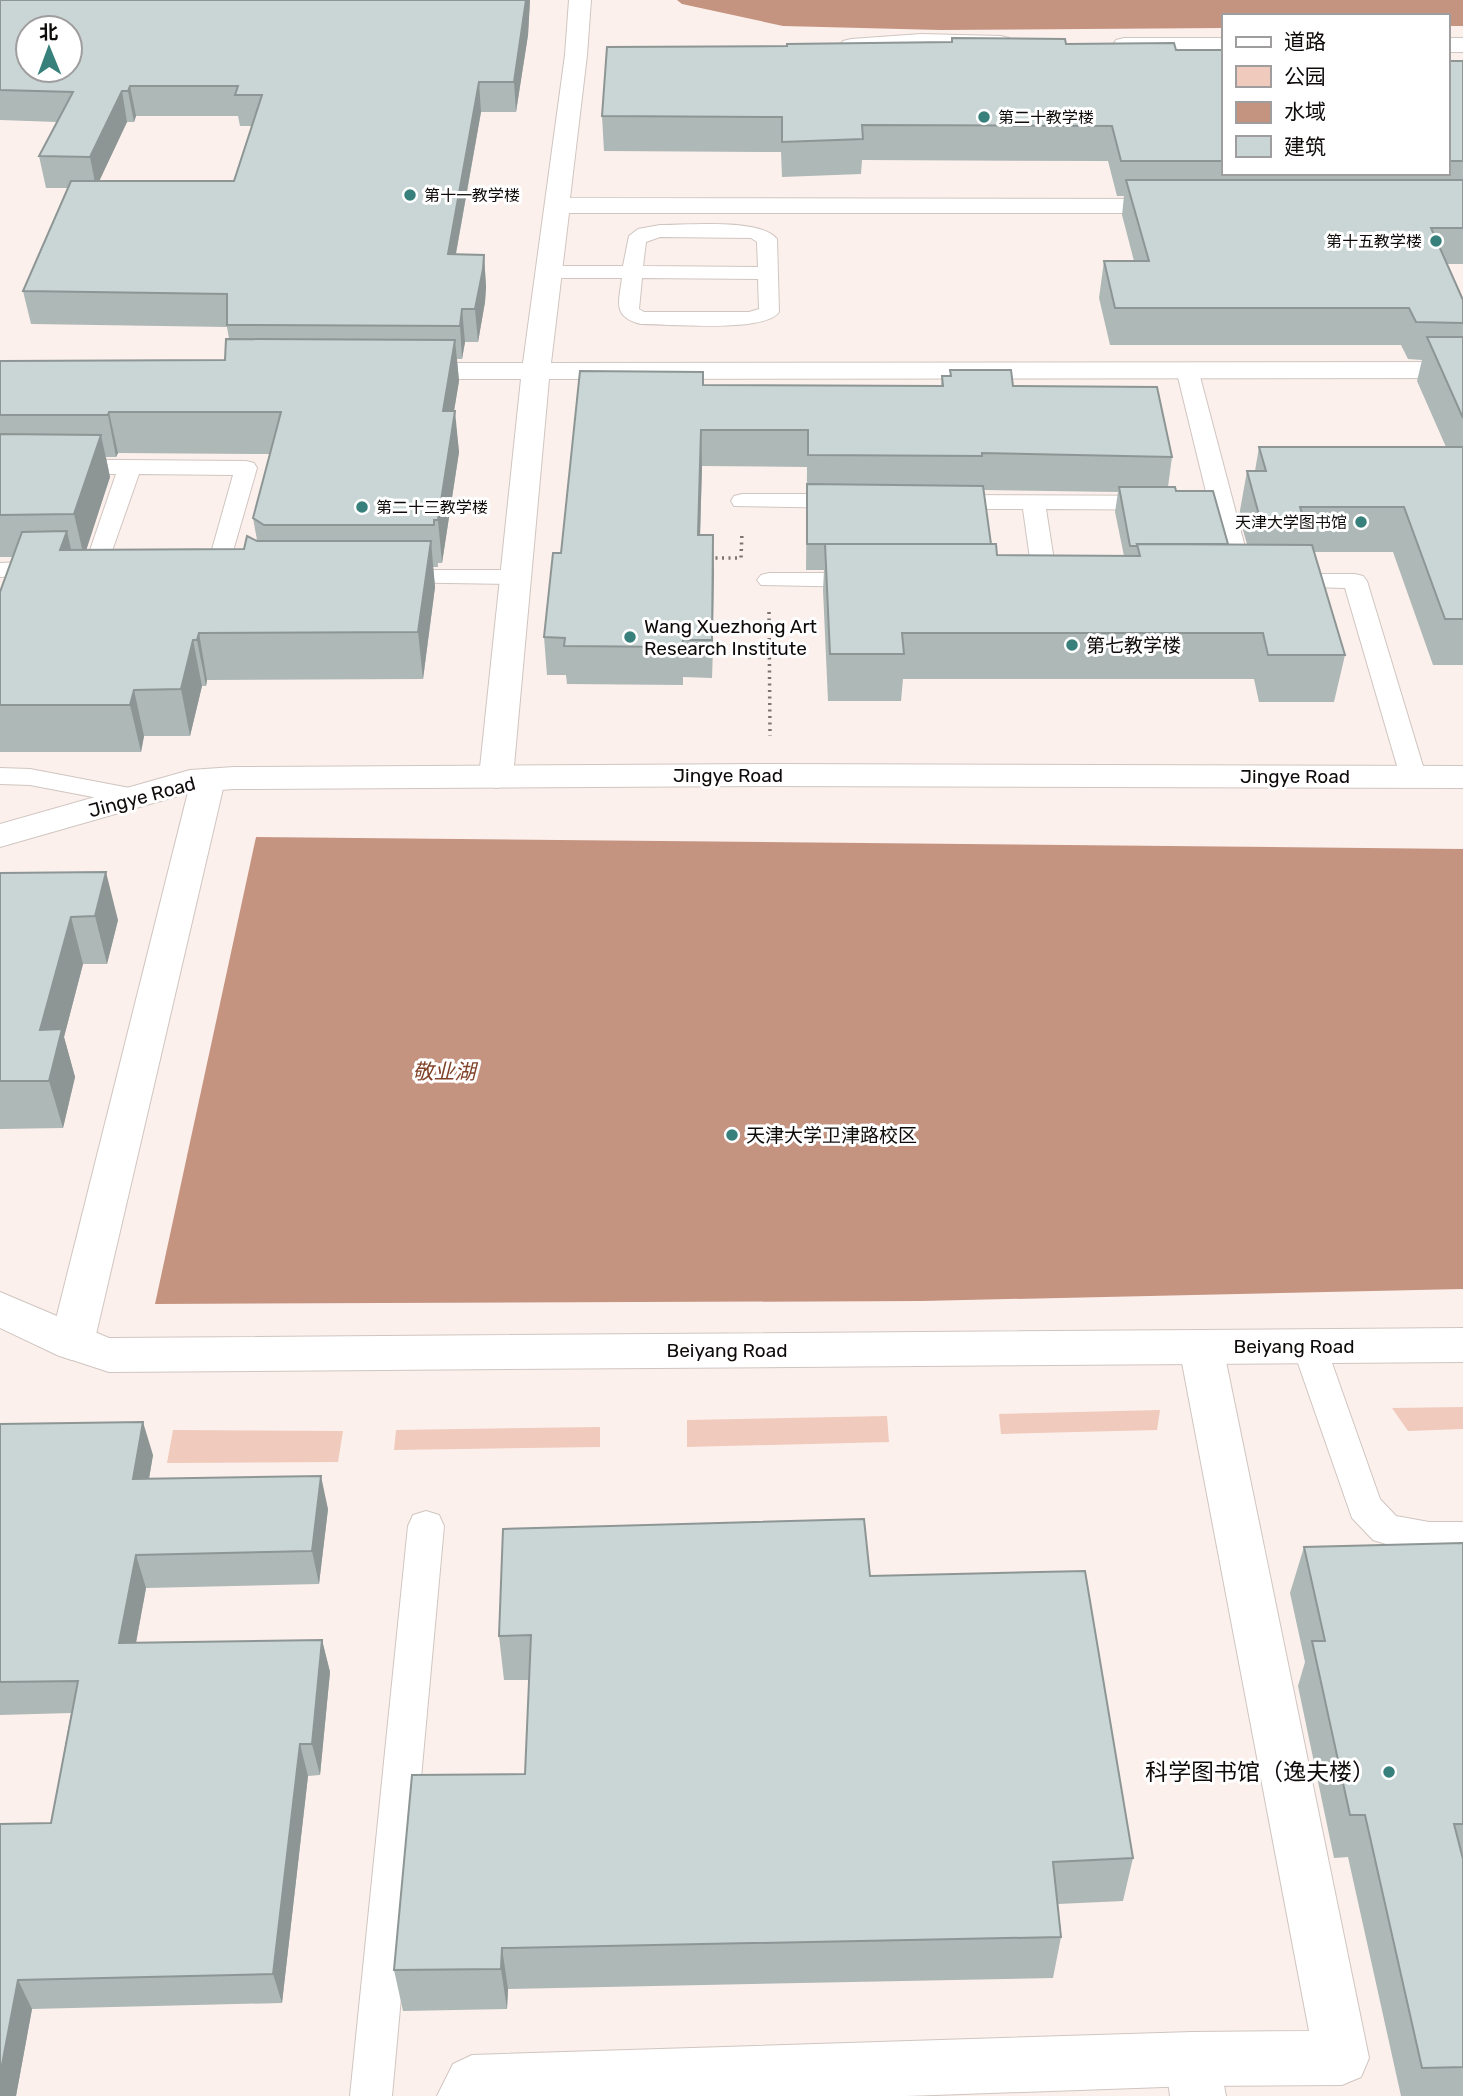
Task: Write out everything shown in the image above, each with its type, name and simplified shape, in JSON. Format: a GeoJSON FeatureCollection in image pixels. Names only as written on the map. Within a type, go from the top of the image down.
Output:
{"type":"FeatureCollection","features":[{"type":"Feature","properties":{"kind":"street"},"geometry":{"type":"LineString","coordinates":[[496,777],[536,371],[556,205],[590,55],[580,0]]}},
{"type":"Feature","properties":{"kind":"street"},"geometry":{"type":"LineString","coordinates":[[824,48],[921,41],[1024,43]]}},
{"type":"Feature","properties":{"kind":"street"},"geometry":{"type":"LineString","coordinates":[[1102,44],[1222,45]]}},
{"type":"Feature","properties":{"kind":"street"},"geometry":{"type":"LineString","coordinates":[[556,205],[1198,206]]}},
{"type":"Feature","properties":{"kind":"street"},"geometry":{"type":"LineString","coordinates":[[385,371],[1463,370]]}},
{"type":"Feature","properties":{"kind":"street","name":"Jingye Road"},"geometry":{"type":"LineString","coordinates":[[0,836],[190,782],[208,780],[770,775],[1463,777]]}},
{"type":"Feature","properties":{"kind":"street"},"geometry":{"type":"LineString","coordinates":[[72,1343],[208,780]]}},
{"type":"Feature","properties":{"kind":"street","name":"Beiyang Road"},"geometry":{"type":"LineString","coordinates":[[0,1309],[72,1343],[109,1355],[1463,1345]]}},
{"type":"Feature","properties":{"kind":"street"},"geometry":{"type":"LineString","coordinates":[[465,2096],[472,2083],[1195,2078],[1342,2058],[1201,1347]]}},
{"type":"Feature","properties":{"kind":"lane"},"geometry":{"type":"LineString","coordinates":[[755,232],[767,239],[769,272],[769,312],[751,318],[641,318],[632,314],[629,309],[636,240],[645,233],[755,232]]}},
{"type":"Feature","properties":{"kind":"lane"},"geometry":{"type":"LineString","coordinates":[[548,272],[769,272]]}},
{"type":"Feature","properties":{"kind":"lane"},"geometry":{"type":"LineString","coordinates":[[1187,369],[1242,581]]}},
{"type":"Feature","properties":{"kind":"lane"},"geometry":{"type":"LineString","coordinates":[[0,466],[246,468],[233,559],[196,553]]}},
{"type":"Feature","properties":{"kind":"lane"},"geometry":{"type":"LineString","coordinates":[[1,578],[97,566],[130,467]]}},
{"type":"Feature","properties":{"kind":"lane"},"geometry":{"type":"LineString","coordinates":[[742,501],[867,501]]}},
{"type":"Feature","properties":{"kind":"lane"},"geometry":{"type":"LineString","coordinates":[[922,502],[1220,503]]}},
{"type":"Feature","properties":{"kind":"lane"},"geometry":{"type":"LineString","coordinates":[[1034,502],[1045,580]]}},
{"type":"Feature","properties":{"kind":"lane"},"geometry":{"type":"LineString","coordinates":[[101,554],[128,554]]}},
{"type":"Feature","properties":{"kind":"lane"},"geometry":{"type":"LineString","coordinates":[[376,577],[516,577]]}},
{"type":"Feature","properties":{"kind":"lane"},"geometry":{"type":"LineString","coordinates":[[769,580],[879,580]]}},
{"type":"Feature","properties":{"kind":"lane"},"geometry":{"type":"LineString","coordinates":[[1018,580],[1072,580]]}},
{"type":"Feature","properties":{"kind":"lane"},"geometry":{"type":"LineString","coordinates":[[1216,581],[1355,581],[1413,776]]}},
{"type":"Feature","properties":{"kind":"lane"},"geometry":{"type":"LineString","coordinates":[[0,776],[30,777],[135,797]]}},
{"type":"Feature","properties":{"kind":"lane"},"geometry":{"type":"LineString","coordinates":[[1309,1346],[1365,1507],[1386,1529],[1429,1538],[1463,1537]]}},
{"type":"Feature","properties":{"kind":"lane"},"geometry":{"type":"LineString","coordinates":[[371,2096],[426,1526]]}},
{"type":"Feature","properties":{"kind":"path"},"geometry":{"type":"LineString","coordinates":[[699,557],[741,558],[742,501]]}},
{"type":"Feature","properties":{"kind":"path"},"geometry":{"type":"LineString","coordinates":[[769,580],[770,775]]}},
{"type":"Feature","properties":{"kind":"green space"},"geometry":{"type":"Polygon","coordinates":[[[1463,1407],[1463,1429],[1408,1431],[1392,1408],[1463,1407]]]}},
{"type":"Feature","properties":{"kind":"green space"},"geometry":{"type":"Polygon","coordinates":[[[1160,1410],[1157,1430],[1001,1434],[999,1414],[1160,1410]]]}},
{"type":"Feature","properties":{"kind":"green space"},"geometry":{"type":"Polygon","coordinates":[[[887,1416],[889,1442],[687,1447],[687,1420],[887,1416]]]}},
{"type":"Feature","properties":{"kind":"green space"},"geometry":{"type":"Polygon","coordinates":[[[600,1427],[600,1447],[394,1450],[396,1430],[600,1427]]]}},
{"type":"Feature","properties":{"kind":"green space"},"geometry":{"type":"Polygon","coordinates":[[[173,1430],[343,1431],[338,1462],[167,1463],[173,1430]]]}},
{"type":"Feature","properties":{"kind":"water"},"geometry":{"type":"Polygon","coordinates":[[[677,0],[1463,0],[1463,26],[1449,26],[1449,14],[1222,14],[1222,28],[940,30],[783,26],[682,4],[677,0]]]}},
{"type":"Feature","properties":{"kind":"water","name":"敬业湖"},"geometry":{"type":"Polygon","coordinates":[[[256,837],[1463,849],[1463,1289],[922,1301],[155,1304],[256,837]]]}},
{"type":"Feature","properties":{"kind":"building"},"geometry":{"type":"Polygon","coordinates":[[[0,0],[526,0],[514,82],[479,82],[448,254],[484,255],[483,269],[475,309],[462,309],[460,326],[227,325],[227,294],[23,291],[71,181],[234,181],[262,95],[235,95],[238,86],[130,86],[128,91],[122,91],[90,157],[39,156],[73,92],[0,90],[0,0]]]}},
{"type":"Feature","properties":{"kind":"building"},"geometry":{"type":"Polygon","coordinates":[[[952,38],[1065,39],[1066,44],[1174,43],[1176,50],[1222,50],[1222,161],[1121,161],[1112,126],[862,125],[863,139],[782,142],[782,117],[602,116],[607,47],[952,42],[952,38]]]}},
{"type":"Feature","properties":{"kind":"building"},"geometry":{"type":"Polygon","coordinates":[[[1449,61],[1463,61],[1463,161],[1449,161],[1449,61]]]}},
{"type":"Feature","properties":{"kind":"building"},"geometry":{"type":"Polygon","coordinates":[[[1126,180],[1463,180],[1463,228],[1431,228],[1463,300],[1463,323],[1416,322],[1409,308],[1115,308],[1104,261],[1149,261],[1126,180]]]}},
{"type":"Feature","properties":{"kind":"building"},"geometry":{"type":"Polygon","coordinates":[[[1427,337],[1463,337],[1463,418],[1427,337]]]}},
{"type":"Feature","properties":{"kind":"building"},"geometry":{"type":"Polygon","coordinates":[[[226,339],[455,340],[443,411],[455,411],[438,520],[434,520],[434,525],[264,525],[253,518],[281,412],[0,415],[0,361],[225,360],[226,339]]]}},
{"type":"Feature","properties":{"kind":"building"},"geometry":{"type":"Polygon","coordinates":[[[950,370],[1011,370],[1013,386],[1157,387],[1172,457],[982,453],[982,456],[808,455],[808,430],[701,430],[698,535],[713,535],[712,640],[683,640],[683,647],[564,646],[565,638],[544,637],[553,553],[561,553],[580,371],[703,372],[703,385],[943,386],[942,376],[951,376],[950,370]]]}},
{"type":"Feature","properties":{"kind":"building"},"geometry":{"type":"Polygon","coordinates":[[[0,434],[101,435],[74,514],[0,515],[0,434]]]}},
{"type":"Feature","properties":{"kind":"building"},"geometry":{"type":"Polygon","coordinates":[[[1259,447],[1463,447],[1463,619],[1445,619],[1404,507],[1300,507],[1306,526],[1262,526],[1247,471],[1266,471],[1259,447]]]}},
{"type":"Feature","properties":{"kind":"building"},"geometry":{"type":"Polygon","coordinates":[[[807,484],[983,486],[991,544],[807,544],[807,484]]]}},
{"type":"Feature","properties":{"kind":"building"},"geometry":{"type":"Polygon","coordinates":[[[1119,487],[1175,487],[1176,491],[1213,491],[1228,544],[1130,546],[1119,487]]]}},
{"type":"Feature","properties":{"kind":"building"},"geometry":{"type":"Polygon","coordinates":[[[67,531],[60,550],[244,549],[247,536],[257,541],[431,541],[418,632],[199,633],[197,640],[193,640],[181,689],[134,690],[130,705],[0,705],[0,592],[22,532],[67,531]]]}},
{"type":"Feature","properties":{"kind":"building"},"geometry":{"type":"Polygon","coordinates":[[[825,544],[996,544],[997,555],[1140,556],[1137,544],[1312,545],[1345,655],[1268,655],[1263,633],[902,633],[904,654],[830,654],[825,544]]]}},
{"type":"Feature","properties":{"kind":"building"},"geometry":{"type":"Polygon","coordinates":[[[106,872],[95,916],[71,917],[40,1030],[62,1029],[49,1081],[0,1081],[0,873],[106,872]]]}},
{"type":"Feature","properties":{"kind":"building"},"geometry":{"type":"Polygon","coordinates":[[[143,1422],[133,1479],[321,1476],[312,1551],[136,1555],[119,1643],[322,1640],[312,1744],[300,1744],[273,1974],[18,1980],[0,2075],[0,1824],[51,1823],[78,1681],[0,1682],[0,1424],[143,1422]]]}},
{"type":"Feature","properties":{"kind":"building"},"geometry":{"type":"Polygon","coordinates":[[[864,1519],[870,1576],[1085,1571],[1133,1858],[1053,1862],[1061,1937],[502,1948],[501,1969],[394,1970],[412,1775],[525,1774],[531,1635],[499,1636],[503,1529],[864,1519]]]}},
{"type":"Feature","properties":{"kind":"building","name":"科学图书馆（逸夫楼）"},"geometry":{"type":"Polygon","coordinates":[[[1463,1543],[1463,1824],[1454,1824],[1463,1859],[1463,2067],[1422,2068],[1365,1815],[1350,1815],[1312,1641],[1325,1641],[1304,1547],[1463,1543]]]}},
{"type":"Feature","properties":{"kind":"place","name":"第二十教学楼"},"geometry":{"type":"Point","coordinates":[984,117]}},
{"type":"Feature","properties":{"kind":"place","name":"第十一教学楼"},"geometry":{"type":"Point","coordinates":[410,195]}},
{"type":"Feature","properties":{"kind":"place","name":"第十五教学楼"},"geometry":{"type":"Point","coordinates":[1436,241]}},
{"type":"Feature","properties":{"kind":"place","name":"第二十三教学楼"},"geometry":{"type":"Point","coordinates":[362,507]}},
{"type":"Feature","properties":{"kind":"place","name":"天津大学图书馆"},"geometry":{"type":"Point","coordinates":[1361,522]}},
{"type":"Feature","properties":{"kind":"place","name":"Wang Xuezhong Art Research Institute"},"geometry":{"type":"Point","coordinates":[630,637]}},
{"type":"Feature","properties":{"kind":"place","name":"第七教学楼"},"geometry":{"type":"Point","coordinates":[1072,645]}},
{"type":"Feature","properties":{"kind":"place","name":"天津大学卫津路校区"},"geometry":{"type":"Point","coordinates":[732,1135]}},
{"type":"Feature","properties":{"kind":"place","name":"科学图书馆（逸夫楼）"},"geometry":{"type":"Point","coordinates":[1389,1772]}}]}
